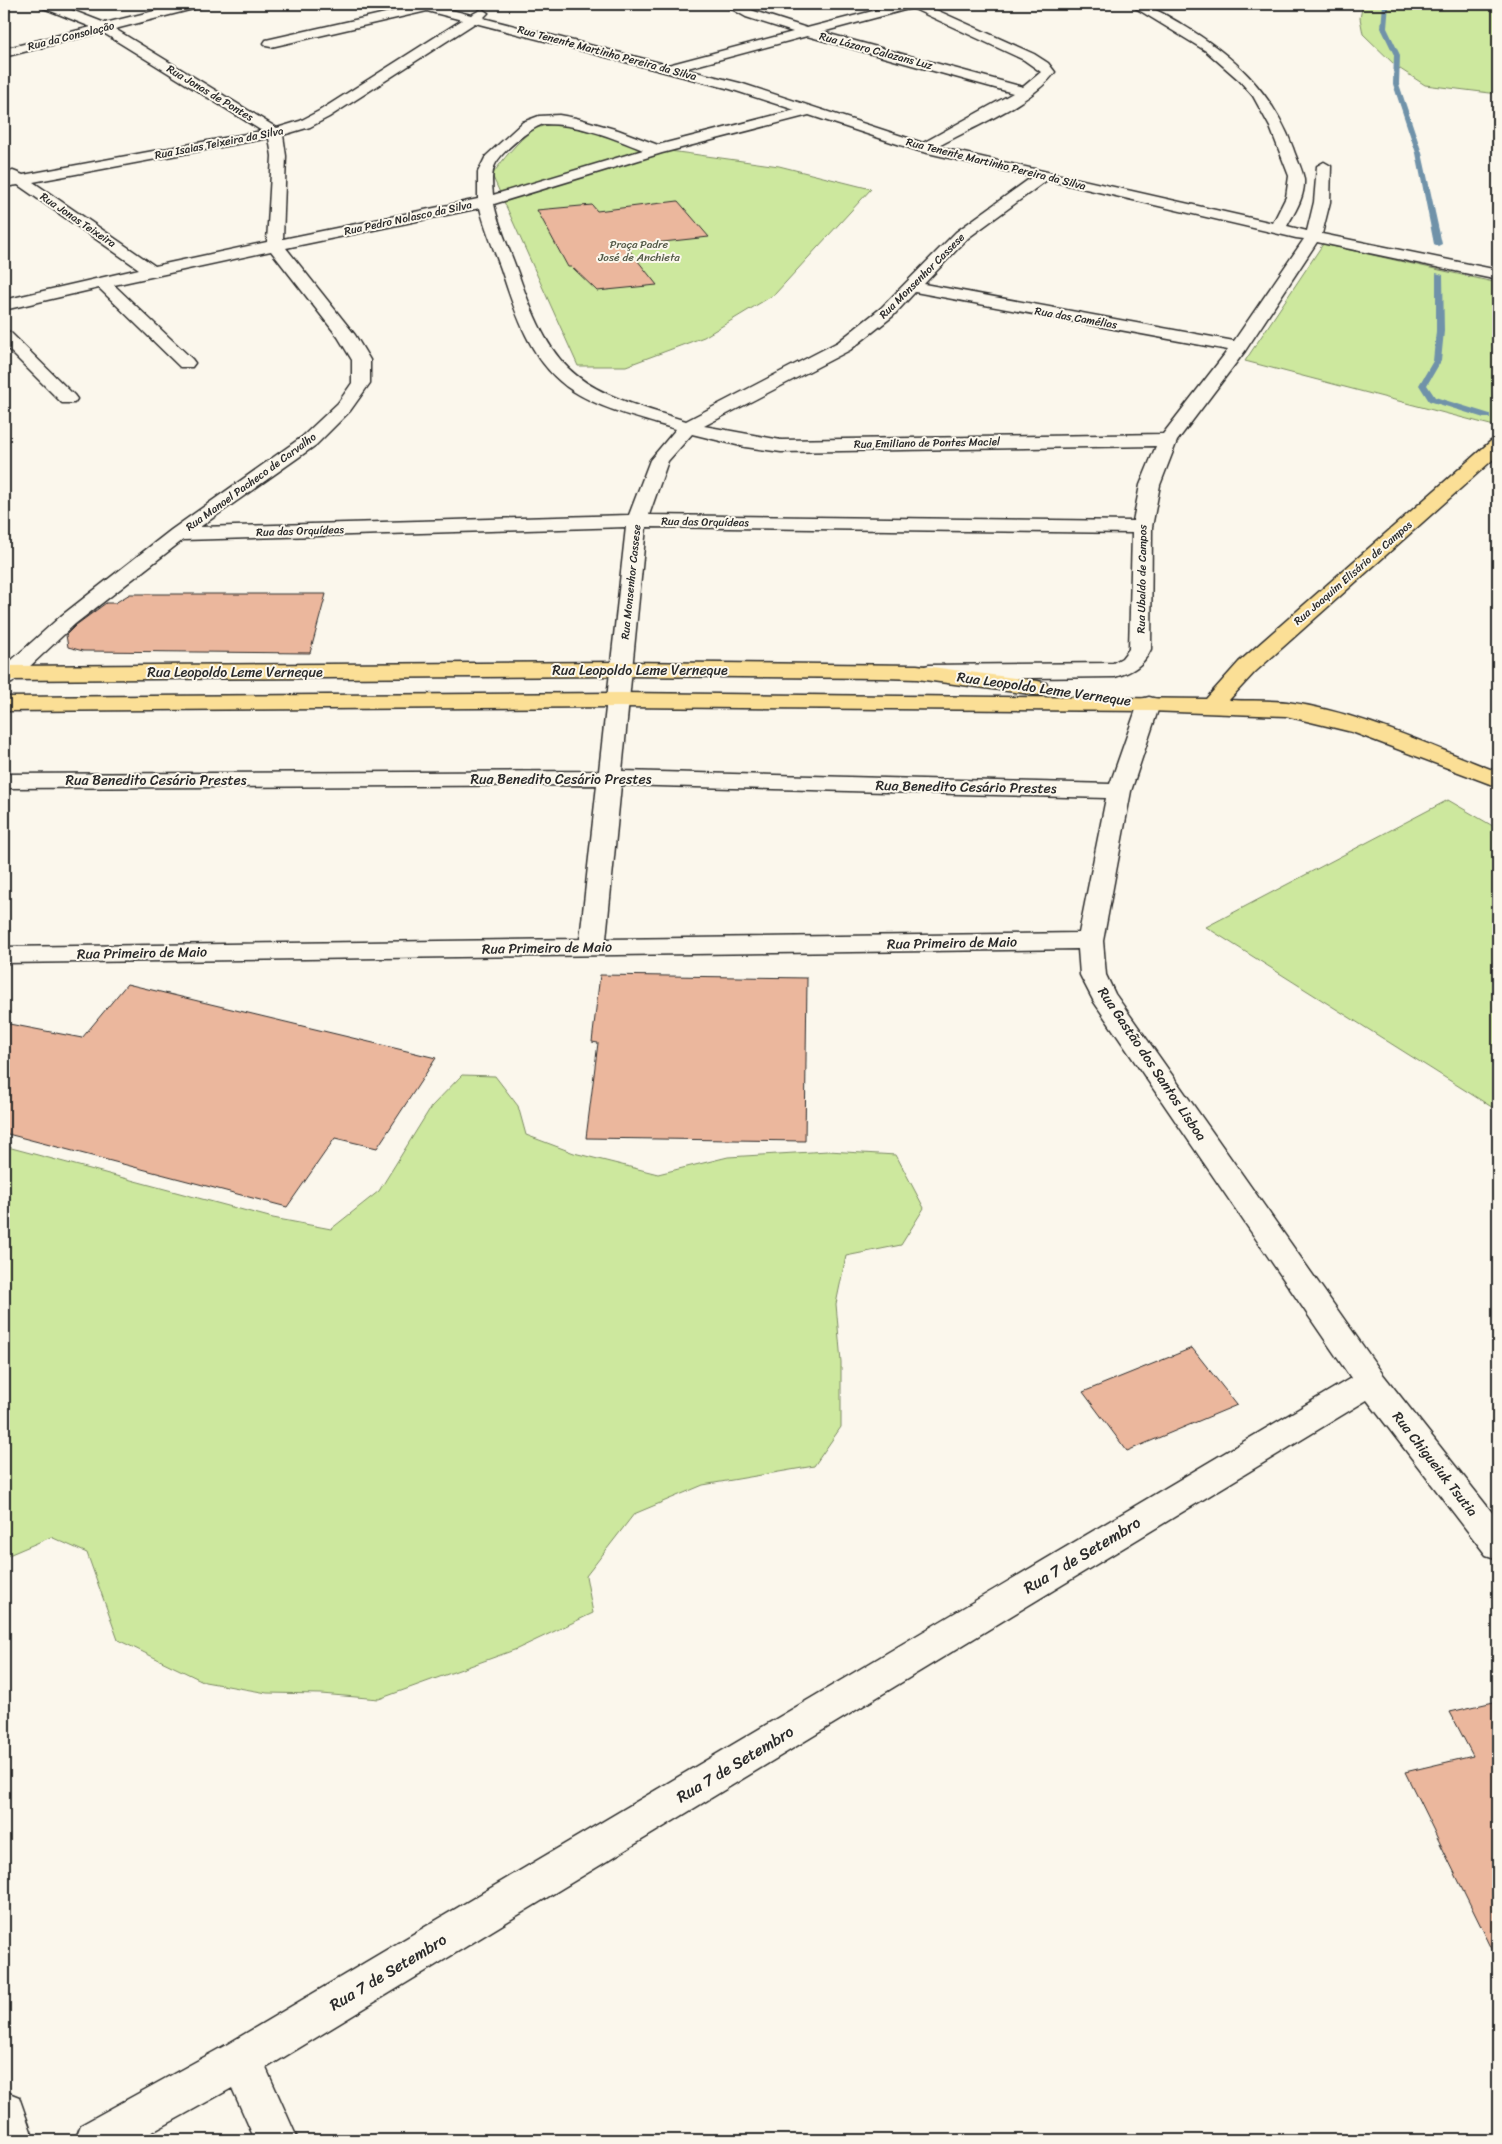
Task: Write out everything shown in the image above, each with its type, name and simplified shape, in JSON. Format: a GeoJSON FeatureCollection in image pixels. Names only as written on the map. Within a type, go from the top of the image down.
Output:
{"type":"FeatureCollection","features":[{"type":"Feature","properties":{"kind":"main road","name":"Rua Joaquim Elisário de Campos"},"geometry":{"type":"LineString","coordinates":[[1212,706],[1247,667],[1498,445]]}},
{"type":"Feature","properties":{"kind":"main road","name":"Rua Leopoldo Leme Verneque"},"geometry":{"type":"LineString","coordinates":[[6,675],[621,669],[917,672],[1149,704]]}},
{"type":"Feature","properties":{"kind":"main road","name":"Rua Leopoldo Leme Verneque"},"geometry":{"type":"LineString","coordinates":[[4,704],[619,700],[1149,704]]}},
{"type":"Feature","properties":{"kind":"main road"},"geometry":{"type":"LineString","coordinates":[[1149,704],[1286,709],[1323,716],[1360,727],[1498,780]]}},
{"type":"Feature","properties":{"kind":"street","name":"Rua Jonas de Pontes"},"geometry":{"type":"LineString","coordinates":[[45,4],[103,28],[276,133]]}},
{"type":"Feature","properties":{"kind":"street","name":"Rua da Consolação"},"geometry":{"type":"LineString","coordinates":[[4,53],[197,4]]}},
{"type":"Feature","properties":{"kind":"street","name":"Rua Isaias Teixeira da Silva"},"geometry":{"type":"LineString","coordinates":[[4,183],[276,133],[305,124],[324,114],[474,19],[490,4]]}},
{"type":"Feature","properties":{"kind":"street","name":"Rua Lázaro Calazans Luz"},"geometry":{"type":"LineString","coordinates":[[728,4],[750,14],[809,32],[1025,92]]}},
{"type":"Feature","properties":{"kind":"street"},"geometry":{"type":"LineString","coordinates":[[671,69],[913,4],[1029,57],[1043,66],[1048,72],[1044,80],[1025,92],[924,148]]}},
{"type":"Feature","properties":{"kind":"street"},"geometry":{"type":"LineString","coordinates":[[1136,4],[1172,23],[1226,60],[1252,86],[1271,113],[1296,176],[1297,185],[1295,197],[1278,228]]}},
{"type":"Feature","properties":{"kind":"street","name":"Rua Tenente Martinho Pereira da Silva"},"geometry":{"type":"LineString","coordinates":[[420,6],[735,86],[924,148],[1313,237],[1498,275]]}},
{"type":"Feature","properties":{"kind":"street"},"geometry":{"type":"LineString","coordinates":[[272,44],[420,6]]}},
{"type":"Feature","properties":{"kind":"street","name":"Rua Pedro Nolasco da Silva"},"geometry":{"type":"LineString","coordinates":[[4,305],[152,271],[486,202],[657,150],[808,111]]}},
{"type":"Feature","properties":{"kind":"street","name":"Rua Emiliano de Pontes Maciel"},"geometry":{"type":"LineString","coordinates":[[657,150],[566,120],[541,120],[530,124],[492,157],[485,171],[486,202],[522,310],[548,360],[573,383],[617,404],[726,439],[781,446],[1168,440]]}},
{"type":"Feature","properties":{"kind":"street"},"geometry":{"type":"LineString","coordinates":[[274,245],[279,156],[276,133]]}},
{"type":"Feature","properties":{"kind":"street","name":"Rua Ubaldo de Campos"},"geometry":{"type":"LineString","coordinates":[[917,672],[1115,670],[1128,665],[1137,658],[1140,649],[1142,527],[1150,485],[1168,440],[1239,347],[1313,237],[1322,202],[1324,166]]}},
{"type":"Feature","properties":{"kind":"street","name":"Rua Jonas Teixeira"},"geometry":{"type":"LineString","coordinates":[[4,168],[152,271]]}},
{"type":"Feature","properties":{"kind":"street","name":"Rua Monsenhor Cassese"},"geometry":{"type":"LineString","coordinates":[[592,947],[612,778],[621,669],[637,521],[659,460],[688,427],[844,346],[888,312],[962,235],[1043,176]]}},
{"type":"Feature","properties":{"kind":"street","name":"Rua Manoel Pacheco de Carvalho"},"geometry":{"type":"LineString","coordinates":[[6,675],[68,620],[178,534],[309,441],[344,407],[361,383],[361,360],[346,335],[274,245]]}},
{"type":"Feature","properties":{"kind":"street"},"geometry":{"type":"LineString","coordinates":[[103,283],[186,363]]}},
{"type":"Feature","properties":{"kind":"street","name":"Rua das Camélias"},"geometry":{"type":"LineString","coordinates":[[913,288],[1239,347]]}},
{"type":"Feature","properties":{"kind":"street"},"geometry":{"type":"LineString","coordinates":[[4,336],[68,399]]}},
{"type":"Feature","properties":{"kind":"street","name":"Rua das Orquídeas"},"geometry":{"type":"LineString","coordinates":[[178,534],[637,521],[1142,527]]}},
{"type":"Feature","properties":{"kind":"street","name":"Rua Gastão dos Santos Lisboa"},"geometry":{"type":"LineString","coordinates":[[1149,704],[1119,791],[1090,941],[1093,975],[1103,996],[1371,1382]]}},
{"type":"Feature","properties":{"kind":"street","name":"Rua Benedito Cesário Prestes"},"geometry":{"type":"LineString","coordinates":[[4,781],[612,778],[1119,791]]}},
{"type":"Feature","properties":{"kind":"street","name":"Rua Primeiro de Maio"},"geometry":{"type":"LineString","coordinates":[[4,955],[1090,941]]}},
{"type":"Feature","properties":{"kind":"street","name":"Rua Chigueiuk Tsutia"},"geometry":{"type":"LineString","coordinates":[[1371,1382],[1498,1545]]}},
{"type":"Feature","properties":{"kind":"street","name":"Rua 7 de Setembro"},"geometry":{"type":"LineString","coordinates":[[96,2140],[241,2060],[1371,1382]]}},
{"type":"Feature","properties":{"kind":"street"},"geometry":{"type":"LineString","coordinates":[[241,2060],[278,2140]]}},
{"type":"Feature","properties":{"kind":"street"},"geometry":{"type":"LineString","coordinates":[[4,2112],[13,2140]]}},
{"type":"Feature","properties":{"kind":"green space"},"geometry":{"type":"Polygon","coordinates":[[[1363,4],[1498,4],[1498,94],[1425,85],[1397,67],[1363,34],[1360,18],[1363,4]]]}},
{"type":"Feature","properties":{"kind":"green space","name":"Praça Padre José de Anchieta"},"geometry":{"type":"Polygon","coordinates":[[[559,124],[670,151],[779,166],[871,189],[775,294],[704,337],[626,366],[578,366],[492,175],[510,151],[527,135],[535,129],[559,124]]]}},
{"type":"Feature","properties":{"kind":"green space"},"geometry":{"type":"Polygon","coordinates":[[[1323,244],[1498,283],[1498,427],[1245,361],[1323,244]]]}},
{"type":"Feature","properties":{"kind":"green space"},"geometry":{"type":"Polygon","coordinates":[[[1448,800],[1498,829],[1498,1111],[1206,927],[1448,800]]]}},
{"type":"Feature","properties":{"kind":"green space"},"geometry":{"type":"Polygon","coordinates":[[[462,1075],[495,1076],[518,1106],[526,1135],[574,1153],[658,1174],[728,1157],[828,1151],[896,1155],[924,1208],[901,1245],[846,1256],[836,1304],[841,1362],[841,1427],[814,1466],[703,1485],[634,1514],[586,1576],[593,1613],[517,1649],[379,1699],[321,1694],[267,1693],[205,1682],[118,1640],[87,1553],[51,1537],[4,1557],[4,1146],[273,1218],[331,1229],[379,1191],[431,1107],[462,1075]]]}},
{"type":"Feature","properties":{"kind":"building"},"geometry":{"type":"Polygon","coordinates":[[[678,201],[709,237],[626,246],[657,285],[597,291],[572,267],[568,267],[537,210],[592,205],[597,211],[678,201]]]}},
{"type":"Feature","properties":{"kind":"building"},"geometry":{"type":"Polygon","coordinates":[[[130,594],[326,594],[310,653],[83,651],[68,647],[66,635],[76,625],[106,603],[115,603],[130,594]]]}},
{"type":"Feature","properties":{"kind":"building"},"geometry":{"type":"Polygon","coordinates":[[[600,975],[807,978],[805,1141],[586,1138],[598,1043],[592,1042],[600,975]]]}},
{"type":"Feature","properties":{"kind":"building"},"geometry":{"type":"Polygon","coordinates":[[[127,984],[436,1058],[377,1148],[335,1138],[287,1207],[4,1133],[4,1023],[82,1038],[127,984]]]}},
{"type":"Feature","properties":{"kind":"building"},"geometry":{"type":"Polygon","coordinates":[[[1192,1348],[1237,1405],[1127,1451],[1083,1392],[1192,1348]]]}},
{"type":"Feature","properties":{"kind":"building"},"geometry":{"type":"Polygon","coordinates":[[[1498,1701],[1498,1961],[1405,1772],[1473,1756],[1450,1712],[1498,1701]]]}},
{"type":"Feature","properties":{"kind":"waterway"},"geometry":{"type":"LineString","coordinates":[[1386,4],[1384,28],[1397,55],[1396,84],[1419,153],[1438,244]]}},
{"type":"Feature","properties":{"kind":"waterway"},"geometry":{"type":"LineString","coordinates":[[1439,275],[1440,331],[1437,361],[1423,385],[1432,399],[1487,416]]}}]}
